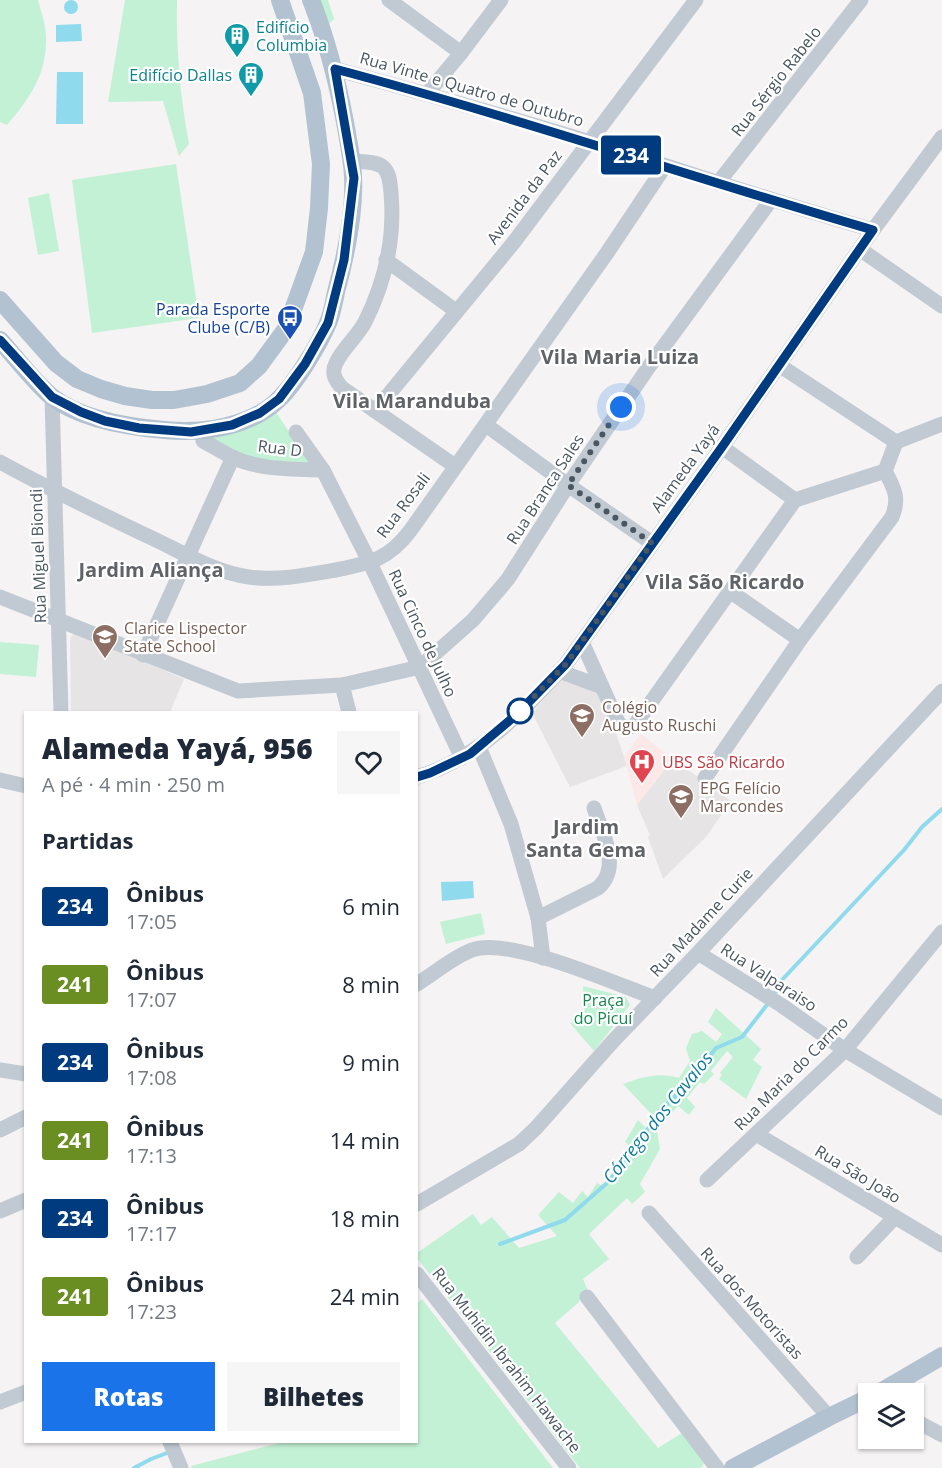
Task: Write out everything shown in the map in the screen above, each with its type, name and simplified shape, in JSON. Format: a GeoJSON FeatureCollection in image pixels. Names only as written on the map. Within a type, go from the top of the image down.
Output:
{"type":"FeatureCollection","features":[{"type":"Feature","properties":{"kind":"main road"},"geometry":{"type":"LineString","coordinates":[[0,300],[56,363],[77,379],[101,389],[152,400],[174,400],[207,394],[240,383],[259,366],[286,329],[314,252],[319,208],[321,164],[317,123],[310,86],[280,0]]}},
{"type":"Feature","properties":{"kind":"main road"},"geometry":{"type":"LineString","coordinates":[[0,340],[52,397],[105,421],[139,428],[191,432],[232,425],[260,413],[279,399],[305,364],[328,323],[344,260],[352,207],[354,178],[352,161],[335,69],[311,0]]}},
{"type":"Feature","properties":{"kind":"main road"},"geometry":{"type":"LineString","coordinates":[[302,62],[335,69]]}},
{"type":"Feature","properties":{"kind":"main road"},"geometry":{"type":"LineString","coordinates":[[310,86],[319,77],[335,69]]}},
{"type":"Feature","properties":{"kind":"main road"},"geometry":{"type":"LineString","coordinates":[[907,1383],[942,1356]]}},
{"type":"Feature","properties":{"kind":"main road"},"geometry":{"type":"LineString","coordinates":[[733,1468],[858,1404]]}},
{"type":"Feature","properties":{"kind":"street"},"geometry":{"type":"LineString","coordinates":[[389,0],[461,53]]}},
{"type":"Feature","properties":{"kind":"street"},"geometry":{"type":"LineString","coordinates":[[427,94],[501,0]]}},
{"type":"Feature","properties":{"kind":"street","name":"Avenida da Paz"},"geometry":{"type":"LineString","coordinates":[[375,411],[514,242],[696,0]]}},
{"type":"Feature","properties":{"kind":"street","name":"Rua Sérgio Rabelo"},"geometry":{"type":"LineString","coordinates":[[718,183],[861,0]]}},
{"type":"Feature","properties":{"kind":"street","name":"Rua Vinte e Quatro de Outubro"},"geometry":{"type":"LineString","coordinates":[[335,69],[588,142],[873,230]]}},
{"type":"Feature","properties":{"kind":"street","name":"Alameda Yayá"},"geometry":{"type":"LineString","coordinates":[[418,777],[462,758],[479,747],[511,720],[559,671],[722,447],[873,230],[942,137]]}},
{"type":"Feature","properties":{"kind":"street"},"geometry":{"type":"LineString","coordinates":[[352,161],[376,163],[387,172],[393,212],[392,232],[378,292],[363,324],[335,364],[333,373],[335,381],[455,466]]}},
{"type":"Feature","properties":{"kind":"street","name":"Rua Rosali"},"geometry":{"type":"LineString","coordinates":[[0,462],[54,492],[188,556],[250,578],[283,578],[370,563],[387,555],[399,545],[607,254],[665,166]]}},
{"type":"Feature","properties":{"kind":"street","name":"Rua Branca Sales"},"geometry":{"type":"LineString","coordinates":[[420,667],[473,620],[508,579],[568,485],[648,368],[771,200]]}},
{"type":"Feature","properties":{"kind":"street"},"geometry":{"type":"LineString","coordinates":[[861,250],[942,306]]}},
{"type":"Feature","properties":{"kind":"street"},"geometry":{"type":"LineString","coordinates":[[386,260],[456,311]]}},
{"type":"Feature","properties":{"kind":"street"},"geometry":{"type":"LineString","coordinates":[[779,365],[896,442]]}},
{"type":"Feature","properties":{"kind":"street","name":"Rua Miguel Biondi"},"geometry":{"type":"LineString","coordinates":[[52,397],[62,711]]}},
{"type":"Feature","properties":{"kind":"street"},"geometry":{"type":"LineString","coordinates":[[885,471],[896,442],[942,424]]}},
{"type":"Feature","properties":{"kind":"street"},"geometry":{"type":"LineString","coordinates":[[486,425],[652,543]]}},
{"type":"Feature","properties":{"kind":"street","name":"Rua Cinco de Julho"},"geometry":{"type":"LineString","coordinates":[[296,432],[323,470],[370,563],[462,758]]}},
{"type":"Feature","properties":{"kind":"street","name":"Rua D"},"geometry":{"type":"LineString","coordinates":[[203,441],[233,458],[264,466],[323,470]]}},
{"type":"Feature","properties":{"kind":"street"},"geometry":{"type":"LineString","coordinates":[[722,447],[795,501]]}},
{"type":"Feature","properties":{"kind":"street"},"geometry":{"type":"LineString","coordinates":[[143,656],[233,458]]}},
{"type":"Feature","properties":{"kind":"street"},"geometry":{"type":"LineString","coordinates":[[705,778],[800,640],[892,517],[896,507],[896,490],[885,471]]}},
{"type":"Feature","properties":{"kind":"street"},"geometry":{"type":"LineString","coordinates":[[582,642],[619,724],[626,728],[634,726],[795,501],[885,471]]}},
{"type":"Feature","properties":{"kind":"street"},"geometry":{"type":"LineString","coordinates":[[731,592],[800,640]]}},
{"type":"Feature","properties":{"kind":"street"},"geometry":{"type":"LineString","coordinates":[[0,597],[238,692],[342,685],[420,667]]}},
{"type":"Feature","properties":{"kind":"street"},"geometry":{"type":"LineString","coordinates":[[559,671],[602,687]]}},
{"type":"Feature","properties":{"kind":"street"},"geometry":{"type":"LineString","coordinates":[[342,685],[350,711]]}},
{"type":"Feature","properties":{"kind":"street","name":"Rua Madame Curie"},"geometry":{"type":"LineString","coordinates":[[418,1201],[519,1144],[536,1128],[614,1040],[942,691]]}},
{"type":"Feature","properties":{"kind":"street"},"geometry":{"type":"LineString","coordinates":[[479,747],[510,824],[538,918],[543,958]]}},
{"type":"Feature","properties":{"kind":"street"},"geometry":{"type":"LineString","coordinates":[[0,780],[24,786]]}},
{"type":"Feature","properties":{"kind":"street"},"geometry":{"type":"LineString","coordinates":[[538,918],[604,883],[610,865],[609,854],[594,808]]}},
{"type":"Feature","properties":{"kind":"street","name":"Rua Maria do Carmo"},"geometry":{"type":"LineString","coordinates":[[707,1180],[845,1050],[939,942]]}},
{"type":"Feature","properties":{"kind":"street"},"geometry":{"type":"LineString","coordinates":[[418,983],[473,950],[485,947],[500,948],[543,958],[655,998]]}},
{"type":"Feature","properties":{"kind":"street","name":"Rua Valparaiso"},"geometry":{"type":"LineString","coordinates":[[698,953],[771,999],[845,1050],[942,1108]]}},
{"type":"Feature","properties":{"kind":"street"},"geometry":{"type":"LineString","coordinates":[[0,1070],[24,1074]]}},
{"type":"Feature","properties":{"kind":"street"},"geometry":{"type":"LineString","coordinates":[[0,1130],[24,1118]]}},
{"type":"Feature","properties":{"kind":"street","name":"Rua São João"},"geometry":{"type":"LineString","coordinates":[[756,1134],[942,1245]]}},
{"type":"Feature","properties":{"kind":"street"},"geometry":{"type":"LineString","coordinates":[[0,1211],[24,1201]]}},
{"type":"Feature","properties":{"kind":"street","name":"Rua dos Motoristas"},"geometry":{"type":"LineString","coordinates":[[649,1214],[829,1417]]}},
{"type":"Feature","properties":{"kind":"street"},"geometry":{"type":"LineString","coordinates":[[857,1257],[896,1217]]}},
{"type":"Feature","properties":{"kind":"street","name":"Rua Muhidin Ibrahim Hawache"},"geometry":{"type":"LineString","coordinates":[[418,1275],[569,1468]]}},
{"type":"Feature","properties":{"kind":"street"},"geometry":{"type":"LineString","coordinates":[[587,1297],[717,1468]]}},
{"type":"Feature","properties":{"kind":"street"},"geometry":{"type":"LineString","coordinates":[[0,1402],[24,1393]]}},
{"type":"Feature","properties":{"kind":"street"},"geometry":{"type":"LineString","coordinates":[[924,1424],[942,1435]]}},
{"type":"Feature","properties":{"kind":"street"},"geometry":{"type":"LineString","coordinates":[[170,1443],[181,1468]]}},
{"type":"Feature","properties":{"kind":"shaded area","name":"Clarice Lispector State School"},"geometry":{"type":"Polygon","coordinates":[[[77,633],[184,679],[170,711],[71,711],[70,641],[72,635],[77,633]]]}},
{"type":"Feature","properties":{"kind":"shaded area","name":"Colégio Augusto Ruschi"},"geometry":{"type":"Polygon","coordinates":[[[563,678],[599,690],[627,766],[570,787],[532,713],[563,678]]]}},
{"type":"Feature","properties":{"kind":"shaded area","name":"UBS São Ricardo"},"geometry":{"type":"Polygon","coordinates":[[[641,734],[673,759],[637,805],[624,757],[641,734]]]}},
{"type":"Feature","properties":{"kind":"shaded area","name":"EPG Felício Marcondes"},"geometry":{"type":"Polygon","coordinates":[[[673,759],[731,801],[706,837],[663,879],[648,837],[650,835],[637,805],[673,759]]]}},
{"type":"Feature","properties":{"kind":"green space"},"geometry":{"type":"Polygon","coordinates":[[[0,0],[38,0],[46,32],[44,63],[36,85],[7,125],[0,122],[0,0]]]}},
{"type":"Feature","properties":{"kind":"green space"},"geometry":{"type":"Polygon","coordinates":[[[125,0],[177,0],[179,72],[189,144],[179,156],[163,101],[108,102],[125,0]]]}},
{"type":"Feature","properties":{"kind":"green space"},"geometry":{"type":"Polygon","coordinates":[[[313,0],[328,0],[334,19],[324,29],[313,0]]]}},
{"type":"Feature","properties":{"kind":"green space"},"geometry":{"type":"Polygon","coordinates":[[[176,164],[199,318],[92,333],[72,180],[176,164]]]}},
{"type":"Feature","properties":{"kind":"green space"},"geometry":{"type":"Polygon","coordinates":[[[49,193],[59,251],[38,255],[28,198],[49,193]]]}},
{"type":"Feature","properties":{"kind":"green space"},"geometry":{"type":"Polygon","coordinates":[[[276,412],[311,466],[239,456],[204,432],[276,412]]]}},
{"type":"Feature","properties":{"kind":"green space"},"geometry":{"type":"Polygon","coordinates":[[[0,642],[39,645],[36,677],[0,674],[0,642]]]}},
{"type":"Feature","properties":{"kind":"green space"},"geometry":{"type":"Polygon","coordinates":[[[481,913],[485,934],[446,944],[440,922],[481,913]]]}},
{"type":"Feature","properties":{"kind":"green space","name":"Praça do Picuí"},"geometry":{"type":"Polygon","coordinates":[[[583,986],[626,997],[630,1005],[594,1051],[570,1023],[585,1017],[583,986]]]}},
{"type":"Feature","properties":{"kind":"green space"},"geometry":{"type":"Polygon","coordinates":[[[716,1008],[761,1049],[753,1060],[762,1067],[746,1099],[719,1079],[722,1075],[720,1073],[733,1057],[727,1051],[711,1071],[714,1074],[704,1084],[700,1082],[687,1098],[695,1107],[689,1115],[678,1106],[657,1131],[660,1149],[640,1184],[645,1192],[632,1204],[627,1198],[589,1234],[609,1259],[583,1279],[587,1289],[578,1303],[555,1323],[658,1448],[682,1433],[705,1458],[703,1466],[700,1468],[580,1468],[418,1259],[418,1252],[473,1214],[481,1225],[492,1217],[519,1248],[557,1236],[538,1215],[559,1192],[573,1203],[582,1191],[588,1197],[597,1183],[604,1187],[635,1150],[625,1142],[638,1120],[647,1129],[656,1119],[623,1084],[651,1076],[664,1075],[679,1078],[690,1061],[686,1048],[692,1034],[702,1031],[716,1042],[722,1034],[708,1022],[716,1008]]]}},
{"type":"Feature","properties":{"kind":"green space"},"geometry":{"type":"Polygon","coordinates":[[[422,1299],[553,1468],[192,1468],[191,1466],[279,1443],[418,1443],[418,1302],[422,1299]]]}},
{"type":"Feature","properties":{"kind":"water"},"geometry":{"type":"Polygon","coordinates":[[[68,0],[74,0],[78,7],[74,14],[68,14],[64,10],[64,4],[68,0]]]}},
{"type":"Feature","properties":{"kind":"water"},"geometry":{"type":"Polygon","coordinates":[[[81,24],[82,41],[56,42],[56,25],[81,24]]]}},
{"type":"Feature","properties":{"kind":"water"},"geometry":{"type":"Polygon","coordinates":[[[57,72],[83,72],[83,124],[56,124],[57,72]]]}},
{"type":"Feature","properties":{"kind":"water"},"geometry":{"type":"Polygon","coordinates":[[[473,881],[474,898],[442,901],[441,882],[473,881]]]}},
{"type":"Feature","properties":{"kind":"waterway","name":"Córrego dos Cavalos"},"geometry":{"type":"LineString","coordinates":[[774,995],[781,981],[904,850],[922,827],[942,809]]}},
{"type":"Feature","properties":{"kind":"waterway","name":"Córrego dos Cavalos"},"geometry":{"type":"LineString","coordinates":[[500,1244],[565,1220],[607,1183],[633,1151],[659,1112],[687,1085],[716,1048],[742,1037],[770,1001]]}},
{"type":"Feature","properties":{"kind":"waterway","name":"Córrego dos Cavalos"},"geometry":{"type":"LineString","coordinates":[[134,1468],[167,1453]]}},
{"type":"Feature","properties":{"kind":"bus line","name":"234"},"geometry":{"type":"LineString","coordinates":[[0,340],[52,397],[105,421],[139,428],[191,432],[232,425],[260,413],[279,399],[305,364],[328,323],[344,260],[354,178],[335,69],[588,142],[873,230],[722,447],[566,664],[516,715],[470,754],[418,777]]}},
{"type":"Feature","properties":{"kind":"place","name":"Edifício Columbia"},"geometry":{"type":"Point","coordinates":[237,59]}},
{"type":"Feature","properties":{"kind":"place","name":"Edifício Dallas"},"geometry":{"type":"Point","coordinates":[251,98]}},
{"type":"Feature","properties":{"kind":"place","name":"Parada Esporte Clube (C/B)"},"geometry":{"type":"Point","coordinates":[290,341]}},
{"type":"Feature","properties":{"kind":"place","name":"Clarice Lispector State School"},"geometry":{"type":"Point","coordinates":[105,660]}},
{"type":"Feature","properties":{"kind":"place","name":"Colégio Augusto Ruschi"},"geometry":{"type":"Point","coordinates":[582,739]}},
{"type":"Feature","properties":{"kind":"place","name":"UBS São Ricardo"},"geometry":{"type":"Point","coordinates":[642,785]}},
{"type":"Feature","properties":{"kind":"place","name":"EPG Felício Marcondes"},"geometry":{"type":"Point","coordinates":[681,820]}},
{"type":"Feature","properties":{"kind":"district","name":"Vila Maria Luiza"},"geometry":{"type":"Point","coordinates":[620,357]}},
{"type":"Feature","properties":{"kind":"district","name":"Vila Maranduba"},"geometry":{"type":"Point","coordinates":[412,401]}},
{"type":"Feature","properties":{"kind":"district","name":"Jardim Aliança"},"geometry":{"type":"Point","coordinates":[151,570]}},
{"type":"Feature","properties":{"kind":"district","name":"Vila São Ricardo"},"geometry":{"type":"Point","coordinates":[725,582]}},
{"type":"Feature","properties":{"kind":"district","name":"Jardim Santa Gema"},"geometry":{"type":"Point","coordinates":[586,838]}},
{"type":"Feature","properties":{"kind":"route"},"geometry":{"type":"LineString","coordinates":[[520,711],[516,715],[566,664],[652,543],[568,485],[621,407]]}}]}
